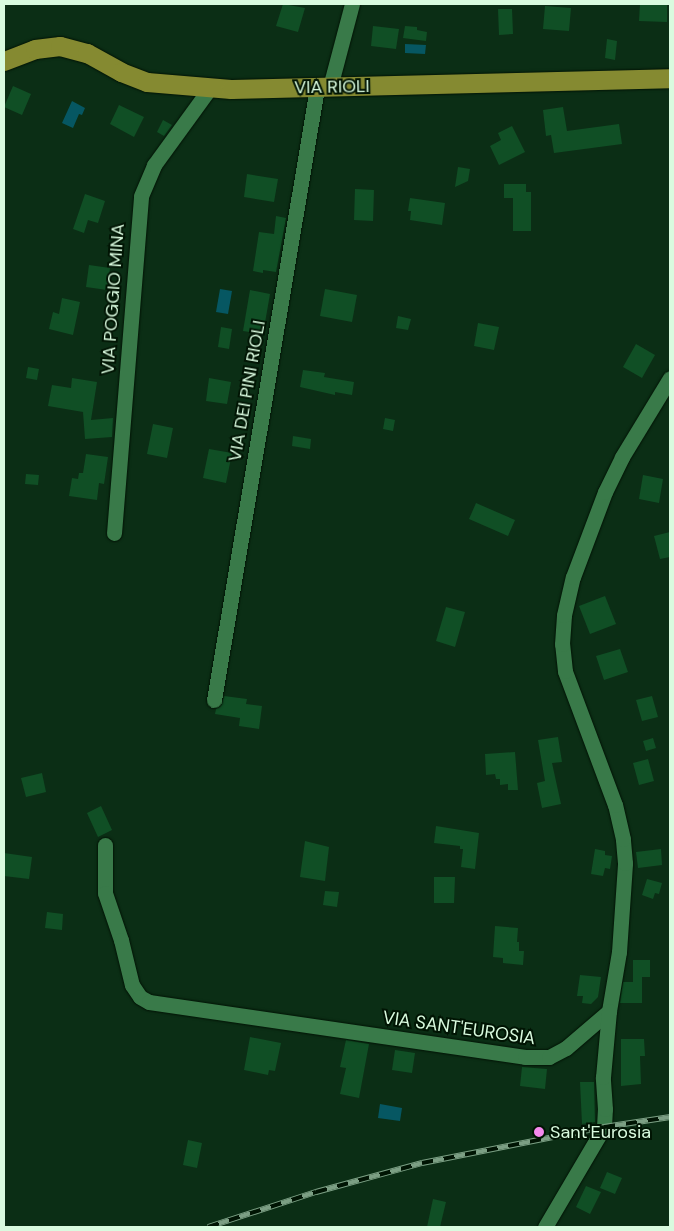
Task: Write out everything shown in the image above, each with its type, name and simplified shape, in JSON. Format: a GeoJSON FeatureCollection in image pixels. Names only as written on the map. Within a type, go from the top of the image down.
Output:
{"type":"FeatureCollection","features":[{"type":"Feature","properties":{"kind":"main road","name":"VIA RIOLI"},"geometry":{"type":"LineString","coordinates":[[4,61],[35,49],[60,46],[87,53],[142,81],[164,85],[210,88],[324,88],[670,78]]}},
{"type":"Feature","properties":{"kind":"street","name":"VIA DEI PINI RIOLI"},"geometry":{"type":"LineString","coordinates":[[214,700],[324,88],[352,4]]}},
{"type":"Feature","properties":{"kind":"street","name":"VIA POGGIO MINA"},"geometry":{"type":"LineString","coordinates":[[114,533],[141,196],[154,165],[210,88]]}},
{"type":"Feature","properties":{"kind":"street"},"geometry":{"type":"LineString","coordinates":[[545,1227],[604,1127],[603,1077],[609,1011],[620,946],[625,871],[624,848],[615,805],[565,671],[562,630],[570,585],[601,500],[622,457],[670,378]]}},
{"type":"Feature","properties":{"kind":"street","name":"VIA SANT'EUROSIA"},"geometry":{"type":"LineString","coordinates":[[105,845],[105,893],[121,940],[134,989],[144,1000],[152,1003],[537,1058],[549,1057],[562,1051],[609,1011]]}},
{"type":"Feature","properties":{"kind":"water"},"geometry":{"type":"Polygon","coordinates":[[[405,44],[426,45],[425,54],[405,53],[405,44]]]}},
{"type":"Feature","properties":{"kind":"water"},"geometry":{"type":"Polygon","coordinates":[[[72,101],[85,108],[82,115],[79,114],[73,128],[62,123],[72,101]]]}},
{"type":"Feature","properties":{"kind":"water"},"geometry":{"type":"Polygon","coordinates":[[[220,289],[232,291],[228,314],[216,312],[220,289]]]}},
{"type":"Feature","properties":{"kind":"water"},"geometry":{"type":"Polygon","coordinates":[[[380,1104],[402,1108],[400,1121],[378,1118],[380,1104]]]}},
{"type":"Feature","properties":{"kind":"building"},"geometry":{"type":"Polygon","coordinates":[[[283,4],[305,8],[298,32],[276,26],[283,4]]]}},
{"type":"Feature","properties":{"kind":"building"},"geometry":{"type":"Polygon","coordinates":[[[640,4],[667,4],[667,22],[639,21],[640,4]]]}},
{"type":"Feature","properties":{"kind":"building"},"geometry":{"type":"Polygon","coordinates":[[[545,6],[571,8],[569,31],[543,29],[545,6]]]}},
{"type":"Feature","properties":{"kind":"building"},"geometry":{"type":"Polygon","coordinates":[[[498,9],[512,9],[513,34],[499,35],[498,9]]]}},
{"type":"Feature","properties":{"kind":"building"},"geometry":{"type":"Polygon","coordinates":[[[373,26],[399,29],[396,49],[371,46],[373,26]]]}},
{"type":"Feature","properties":{"kind":"building"},"geometry":{"type":"Polygon","coordinates":[[[405,26],[417,27],[417,30],[427,32],[426,41],[403,38],[405,26]]]}},
{"type":"Feature","properties":{"kind":"building"},"geometry":{"type":"Polygon","coordinates":[[[607,39],[617,41],[615,60],[605,58],[607,39]]]}},
{"type":"Feature","properties":{"kind":"building"},"geometry":{"type":"Polygon","coordinates":[[[13,86],[31,94],[22,115],[4,107],[13,86]]]}},
{"type":"Feature","properties":{"kind":"building"},"geometry":{"type":"Polygon","coordinates":[[[119,105],[144,117],[134,137],[110,124],[119,105]]]}},
{"type":"Feature","properties":{"kind":"building"},"geometry":{"type":"Polygon","coordinates":[[[563,107],[567,131],[619,124],[622,144],[554,153],[551,135],[546,136],[543,110],[563,107]]]}},
{"type":"Feature","properties":{"kind":"building"},"geometry":{"type":"Polygon","coordinates":[[[163,120],[172,125],[164,136],[157,132],[163,120]]]}},
{"type":"Feature","properties":{"kind":"building"},"geometry":{"type":"Polygon","coordinates":[[[512,126],[525,152],[499,165],[490,146],[501,140],[498,133],[512,126]]]}},
{"type":"Feature","properties":{"kind":"building"},"geometry":{"type":"Polygon","coordinates":[[[458,167],[470,169],[468,181],[455,187],[458,167]]]}},
{"type":"Feature","properties":{"kind":"building"},"geometry":{"type":"Polygon","coordinates":[[[247,174],[278,179],[274,202],[244,197],[247,174]]]}},
{"type":"Feature","properties":{"kind":"building"},"geometry":{"type":"Polygon","coordinates":[[[504,184],[526,184],[526,192],[531,192],[531,231],[513,231],[513,198],[504,198],[504,184]]]}},
{"type":"Feature","properties":{"kind":"building"},"geometry":{"type":"Polygon","coordinates":[[[355,189],[374,190],[373,221],[354,220],[355,189]]]}},
{"type":"Feature","properties":{"kind":"building"},"geometry":{"type":"Polygon","coordinates":[[[85,194],[105,201],[98,223],[88,220],[84,233],[73,229],[85,194]]]}},
{"type":"Feature","properties":{"kind":"building"},"geometry":{"type":"Polygon","coordinates":[[[410,198],[445,203],[442,225],[410,220],[411,211],[408,211],[410,198]]]}},
{"type":"Feature","properties":{"kind":"building"},"geometry":{"type":"Polygon","coordinates":[[[276,216],[286,218],[276,272],[263,270],[263,273],[253,271],[259,232],[274,234],[276,216]]]}},
{"type":"Feature","properties":{"kind":"building"},"geometry":{"type":"Polygon","coordinates":[[[89,265],[110,268],[107,290],[86,287],[89,265]]]}},
{"type":"Feature","properties":{"kind":"building"},"geometry":{"type":"Polygon","coordinates":[[[325,289],[357,295],[352,322],[320,316],[325,289]]]}},
{"type":"Feature","properties":{"kind":"building"},"geometry":{"type":"Polygon","coordinates":[[[250,290],[270,294],[263,334],[243,331],[250,290]]]}},
{"type":"Feature","properties":{"kind":"building"},"geometry":{"type":"Polygon","coordinates":[[[62,298],[80,302],[73,335],[49,329],[53,312],[59,314],[62,298]]]}},
{"type":"Feature","properties":{"kind":"building"},"geometry":{"type":"Polygon","coordinates":[[[398,316],[411,319],[408,330],[396,328],[398,316]]]}},
{"type":"Feature","properties":{"kind":"building"},"geometry":{"type":"Polygon","coordinates":[[[478,323],[499,327],[494,350],[474,346],[478,323]]]}},
{"type":"Feature","properties":{"kind":"building"},"geometry":{"type":"Polygon","coordinates":[[[221,327],[232,329],[229,349],[218,347],[221,327]]]}},
{"type":"Feature","properties":{"kind":"building"},"geometry":{"type":"Polygon","coordinates":[[[636,344],[655,355],[642,378],[623,367],[636,344]]]}},
{"type":"Feature","properties":{"kind":"building"},"geometry":{"type":"Polygon","coordinates":[[[28,367],[39,369],[37,380],[26,378],[28,367]]]}},
{"type":"Feature","properties":{"kind":"building"},"geometry":{"type":"Polygon","coordinates":[[[303,370],[325,373],[324,377],[354,382],[352,395],[335,392],[335,395],[300,387],[303,370]]]}},
{"type":"Feature","properties":{"kind":"building"},"geometry":{"type":"Polygon","coordinates":[[[72,378],[97,382],[91,420],[113,418],[112,437],[85,439],[83,412],[48,406],[52,385],[71,388],[72,378]]]}},
{"type":"Feature","properties":{"kind":"building"},"geometry":{"type":"Polygon","coordinates":[[[209,378],[231,382],[227,404],[206,401],[209,378]]]}},
{"type":"Feature","properties":{"kind":"building"},"geometry":{"type":"Polygon","coordinates":[[[385,418],[395,420],[393,431],[383,429],[385,418]]]}},
{"type":"Feature","properties":{"kind":"building"},"geometry":{"type":"Polygon","coordinates":[[[153,424],[173,428],[167,458],[147,454],[153,424]]]}},
{"type":"Feature","properties":{"kind":"building"},"geometry":{"type":"Polygon","coordinates":[[[293,436],[311,439],[310,449],[292,446],[293,436]]]}},
{"type":"Feature","properties":{"kind":"building"},"geometry":{"type":"Polygon","coordinates":[[[209,449],[232,453],[226,483],[203,478],[209,449]]]}},
{"type":"Feature","properties":{"kind":"building"},"geometry":{"type":"Polygon","coordinates":[[[86,454],[108,457],[104,484],[99,483],[97,500],[69,496],[72,478],[78,479],[79,473],[83,473],[86,454]]]}},
{"type":"Feature","properties":{"kind":"building"},"geometry":{"type":"Polygon","coordinates":[[[26,474],[39,475],[38,485],[25,484],[26,474]]]}},
{"type":"Feature","properties":{"kind":"building"},"geometry":{"type":"Polygon","coordinates":[[[643,475],[663,479],[659,503],[639,499],[643,475]]]}},
{"type":"Feature","properties":{"kind":"building"},"geometry":{"type":"Polygon","coordinates":[[[476,503],[515,520],[508,536],[469,519],[476,503]]]}},
{"type":"Feature","properties":{"kind":"building"},"geometry":{"type":"Polygon","coordinates":[[[670,532],[670,557],[660,559],[654,536],[670,532]]]}},
{"type":"Feature","properties":{"kind":"building"},"geometry":{"type":"Polygon","coordinates":[[[605,596],[616,624],[590,634],[579,606],[605,596]]]}},
{"type":"Feature","properties":{"kind":"building"},"geometry":{"type":"Polygon","coordinates":[[[446,607],[465,612],[455,647],[436,641],[446,607]]]}},
{"type":"Feature","properties":{"kind":"building"},"geometry":{"type":"Polygon","coordinates":[[[620,649],[628,672],[604,680],[596,656],[620,649]]]}},
{"type":"Feature","properties":{"kind":"building"},"geometry":{"type":"Polygon","coordinates":[[[224,696],[247,699],[246,704],[262,706],[259,729],[239,726],[240,718],[215,714],[216,709],[221,706],[224,696]]]}},
{"type":"Feature","properties":{"kind":"building"},"geometry":{"type":"Polygon","coordinates":[[[652,696],[658,717],[642,721],[636,700],[652,696]]]}},
{"type":"Feature","properties":{"kind":"building"},"geometry":{"type":"Polygon","coordinates":[[[558,737],[562,762],[552,763],[561,804],[542,808],[537,783],[545,781],[538,740],[558,737]]]}},
{"type":"Feature","properties":{"kind":"building"},"geometry":{"type":"Polygon","coordinates":[[[653,738],[656,748],[646,751],[643,741],[653,738]]]}},
{"type":"Feature","properties":{"kind":"building"},"geometry":{"type":"Polygon","coordinates":[[[515,752],[518,790],[508,790],[508,784],[500,785],[500,779],[496,779],[495,774],[486,775],[485,754],[515,752]]]}},
{"type":"Feature","properties":{"kind":"building"},"geometry":{"type":"Polygon","coordinates":[[[648,759],[654,781],[639,785],[633,763],[648,759]]]}},
{"type":"Feature","properties":{"kind":"building"},"geometry":{"type":"Polygon","coordinates":[[[42,773],[46,792],[26,797],[21,778],[42,773]]]}},
{"type":"Feature","properties":{"kind":"building"},"geometry":{"type":"Polygon","coordinates":[[[101,806],[112,830],[98,837],[87,813],[101,806]]]}},
{"type":"Feature","properties":{"kind":"building"},"geometry":{"type":"Polygon","coordinates":[[[436,826],[479,833],[475,869],[461,867],[463,849],[460,849],[460,846],[434,843],[436,826]]]}},
{"type":"Feature","properties":{"kind":"building"},"geometry":{"type":"Polygon","coordinates":[[[305,841],[329,847],[325,881],[300,877],[305,841]]]}},
{"type":"Feature","properties":{"kind":"building"},"geometry":{"type":"Polygon","coordinates":[[[595,849],[605,851],[605,855],[612,856],[610,869],[605,868],[603,876],[591,874],[595,849]]]}},
{"type":"Feature","properties":{"kind":"building"},"geometry":{"type":"Polygon","coordinates":[[[661,849],[662,865],[638,868],[636,852],[661,849]]]}},
{"type":"Feature","properties":{"kind":"building"},"geometry":{"type":"Polygon","coordinates":[[[4,853],[32,857],[29,879],[4,876],[4,853]]]}},
{"type":"Feature","properties":{"kind":"building"},"geometry":{"type":"Polygon","coordinates":[[[434,877],[455,877],[454,903],[434,903],[434,877]]]}},
{"type":"Feature","properties":{"kind":"building"},"geometry":{"type":"Polygon","coordinates":[[[647,879],[662,883],[659,894],[655,893],[653,899],[642,895],[647,879]]]}},
{"type":"Feature","properties":{"kind":"building"},"geometry":{"type":"Polygon","coordinates":[[[325,891],[339,892],[337,907],[323,905],[325,891]]]}},
{"type":"Feature","properties":{"kind":"building"},"geometry":{"type":"Polygon","coordinates":[[[47,912],[63,914],[62,930],[45,928],[47,912]]]}},
{"type":"Feature","properties":{"kind":"building"},"geometry":{"type":"Polygon","coordinates":[[[495,926],[518,928],[517,942],[519,942],[519,951],[524,951],[523,965],[503,963],[503,958],[493,957],[495,926]]]}},
{"type":"Feature","properties":{"kind":"building"},"geometry":{"type":"Polygon","coordinates":[[[633,960],[650,960],[650,977],[642,977],[642,1003],[620,1003],[623,982],[633,982],[633,960]]]}},
{"type":"Feature","properties":{"kind":"building"},"geometry":{"type":"Polygon","coordinates":[[[580,975],[601,977],[598,997],[591,1004],[582,1003],[583,996],[577,996],[580,975]]]}},
{"type":"Feature","properties":{"kind":"building"},"geometry":{"type":"Polygon","coordinates":[[[250,1037],[281,1043],[275,1071],[269,1070],[268,1075],[244,1070],[250,1037]]]}},
{"type":"Feature","properties":{"kind":"building"},"geometry":{"type":"Polygon","coordinates":[[[621,1039],[644,1039],[645,1056],[640,1056],[641,1084],[621,1086],[621,1039]]]}},
{"type":"Feature","properties":{"kind":"building"},"geometry":{"type":"Polygon","coordinates":[[[346,1040],[369,1044],[359,1098],[340,1094],[346,1068],[340,1067],[346,1040]]]}},
{"type":"Feature","properties":{"kind":"building"},"geometry":{"type":"Polygon","coordinates":[[[395,1050],[415,1053],[412,1073],[392,1070],[395,1050]]]}},
{"type":"Feature","properties":{"kind":"building"},"geometry":{"type":"Polygon","coordinates":[[[522,1067],[547,1069],[545,1089],[520,1086],[522,1067]]]}},
{"type":"Feature","properties":{"kind":"building"},"geometry":{"type":"Polygon","coordinates":[[[580,1082],[594,1082],[595,1122],[582,1124],[580,1082]]]}},
{"type":"Feature","properties":{"kind":"building"},"geometry":{"type":"Polygon","coordinates":[[[188,1140],[202,1143],[197,1168],[183,1165],[188,1140]]]}},
{"type":"Feature","properties":{"kind":"building"},"geometry":{"type":"Polygon","coordinates":[[[607,1172],[622,1178],[615,1194],[600,1188],[607,1172]]]}},
{"type":"Feature","properties":{"kind":"building"},"geometry":{"type":"Polygon","coordinates":[[[586,1186],[601,1192],[590,1214],[576,1207],[586,1186]]]}},
{"type":"Feature","properties":{"kind":"building"},"geometry":{"type":"Polygon","coordinates":[[[433,1199],[446,1202],[440,1227],[427,1227],[433,1199]]]}},
{"type":"Feature","properties":{"kind":"railway"},"geometry":{"type":"LineString","coordinates":[[208,1227],[316,1192],[422,1163],[604,1127],[670,1117]]}},
{"type":"Feature","properties":{"kind":"place","name":"Sant'Eurosia"},"geometry":{"type":"Point","coordinates":[539,1132]}}]}
